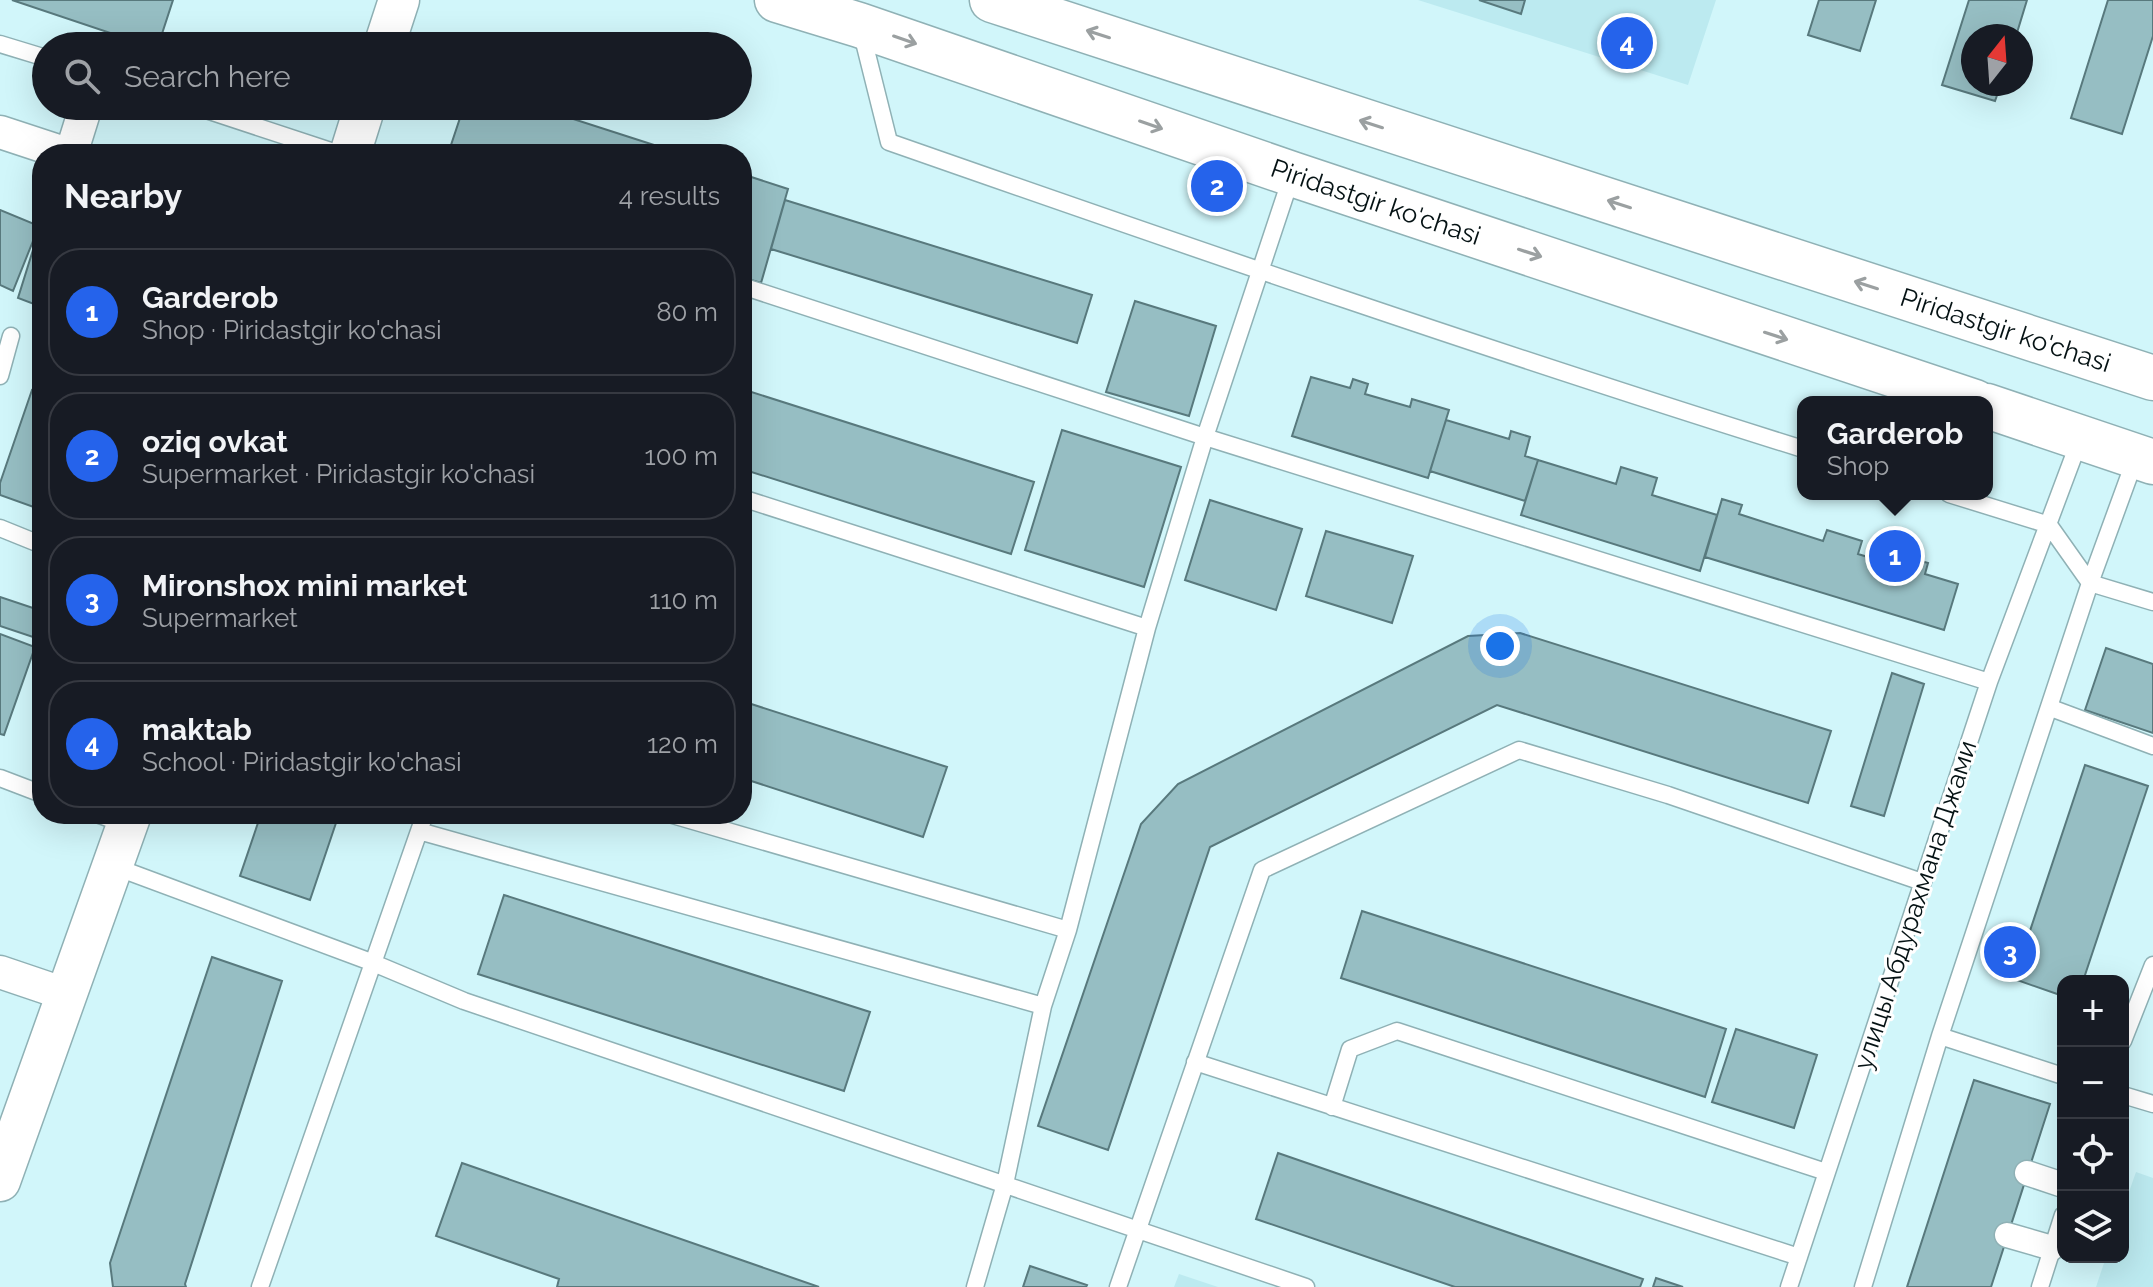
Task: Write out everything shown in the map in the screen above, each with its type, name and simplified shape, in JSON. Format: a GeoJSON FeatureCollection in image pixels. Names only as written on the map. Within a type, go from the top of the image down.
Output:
{"type":"FeatureCollection","features":[{"type":"Feature","properties":{"kind":"main road","name":"Piridastgir ko'chasi"},"geometry":{"type":"LineString","coordinates":[[777,0],[1957,396]]}},
{"type":"Feature","properties":{"kind":"main road","name":"Piridastgir ko'chasi"},"geometry":{"type":"LineString","coordinates":[[992,0],[2153,378]]}},
{"type":"Feature","properties":{"kind":"main road"},"geometry":{"type":"LineString","coordinates":[[1993,408],[2145,459]]}},
{"type":"Feature","properties":{"kind":"street"},"geometry":{"type":"LineString","coordinates":[[389,32],[399,0]]}},
{"type":"Feature","properties":{"kind":"street"},"geometry":{"type":"LineString","coordinates":[[73,144],[81,120]]}},
{"type":"Feature","properties":{"kind":"street"},"geometry":{"type":"LineString","coordinates":[[353,144],[361,120]]}},
{"type":"Feature","properties":{"kind":"street"},"geometry":{"type":"LineString","coordinates":[[0,132],[38,144]]}},
{"type":"Feature","properties":{"kind":"street"},"geometry":{"type":"LineString","coordinates":[[0,1181],[113,866],[117,824]]}},
{"type":"Feature","properties":{"kind":"street"},"geometry":{"type":"LineString","coordinates":[[0,972],[68,995]]}},
{"type":"Feature","properties":{"kind":"street"},"geometry":{"type":"LineString","coordinates":[[2027,1173],[2057,1183]]}},
{"type":"Feature","properties":{"kind":"street"},"geometry":{"type":"LineString","coordinates":[[2007,1235],[2052,1248]]}},
{"type":"Feature","properties":{"kind":"lane"},"geometry":{"type":"LineString","coordinates":[[859,25],[889,142],[1260,271],[1797,447]]}},
{"type":"Feature","properties":{"kind":"lane"},"geometry":{"type":"LineString","coordinates":[[0,44],[32,54]]}},
{"type":"Feature","properties":{"kind":"lane"},"geometry":{"type":"LineString","coordinates":[[237,120],[310,144]]}},
{"type":"Feature","properties":{"kind":"lane"},"geometry":{"type":"LineString","coordinates":[[975,1287],[1005,1184],[1043,1006],[1068,930],[1147,628],[1205,437],[1292,174]]}},
{"type":"Feature","properties":{"kind":"lane"},"geometry":{"type":"LineString","coordinates":[[752,289],[1205,437],[1989,682]]}},
{"type":"Feature","properties":{"kind":"lane"},"geometry":{"type":"LineString","coordinates":[[0,376],[11,336]]}},
{"type":"Feature","properties":{"kind":"lane","name":"улицы Абдурахмана Джами"},"geometry":{"type":"LineString","coordinates":[[1789,1287],[1989,682],[2080,437]]}},
{"type":"Feature","properties":{"kind":"lane"},"geometry":{"type":"LineString","coordinates":[[1863,1287],[1940,1036],[2090,583],[2145,459]]}},
{"type":"Feature","properties":{"kind":"lane"},"geometry":{"type":"LineString","coordinates":[[1968,500],[2049,525],[2090,583],[2153,602]]}},
{"type":"Feature","properties":{"kind":"lane"},"geometry":{"type":"LineString","coordinates":[[752,501],[1147,628]]}},
{"type":"Feature","properties":{"kind":"lane"},"geometry":{"type":"LineString","coordinates":[[0,528],[32,541]]}},
{"type":"Feature","properties":{"kind":"lane"},"geometry":{"type":"LineString","coordinates":[[2051,708],[2153,746]]}},
{"type":"Feature","properties":{"kind":"lane"},"geometry":{"type":"LineString","coordinates":[[1118,1287],[1262,870],[1519,750],[1668,795],[1922,882]]}},
{"type":"Feature","properties":{"kind":"lane"},"geometry":{"type":"LineString","coordinates":[[0,778],[32,790]]}},
{"type":"Feature","properties":{"kind":"lane"},"geometry":{"type":"LineString","coordinates":[[260,1287],[421,824]]}},
{"type":"Feature","properties":{"kind":"lane"},"geometry":{"type":"LineString","coordinates":[[703,824],[1068,930]]}},
{"type":"Feature","properties":{"kind":"lane"},"geometry":{"type":"LineString","coordinates":[[419,831],[1043,1006]]}},
{"type":"Feature","properties":{"kind":"lane"},"geometry":{"type":"LineString","coordinates":[[113,866],[371,962],[464,1001],[1306,1287]]}},
{"type":"Feature","properties":{"kind":"lane"},"geometry":{"type":"LineString","coordinates":[[2129,1026],[2153,965]]}},
{"type":"Feature","properties":{"kind":"lane"},"geometry":{"type":"LineString","coordinates":[[1332,1107],[1350,1049],[1397,1031],[1826,1172]]}},
{"type":"Feature","properties":{"kind":"lane"},"geometry":{"type":"LineString","coordinates":[[1940,1036],[2057,1074]]}},
{"type":"Feature","properties":{"kind":"lane"},"geometry":{"type":"LineString","coordinates":[[1195,1062],[1799,1257]]}},
{"type":"Feature","properties":{"kind":"lane"},"geometry":{"type":"LineString","coordinates":[[2129,1097],[2153,1104]]}},
{"type":"Feature","properties":{"kind":"lane"},"geometry":{"type":"LineString","coordinates":[[2040,1287],[2057,1233]]}},
{"type":"Feature","properties":{"kind":"shaded area"},"geometry":{"type":"Polygon","coordinates":[[[1418,0],[1716,0],[1688,85],[1418,0]]]}},
{"type":"Feature","properties":{"kind":"shaded area"},"geometry":{"type":"Polygon","coordinates":[[[2136,1172],[2153,1178],[2153,1287],[2096,1287],[2104,1263],[2129,1263],[2129,1192],[2136,1172]]]}},
{"type":"Feature","properties":{"kind":"shaded area"},"geometry":{"type":"Polygon","coordinates":[[[1179,1274],[1218,1287],[1174,1287],[1179,1274]]]}},
{"type":"Feature","properties":{"kind":"building"},"geometry":{"type":"Polygon","coordinates":[[[12,0],[173,0],[163,32],[107,32],[12,0]]]}},
{"type":"Feature","properties":{"kind":"building"},"geometry":{"type":"Polygon","coordinates":[[[1479,0],[1525,0],[1521,14],[1479,0]]]}},
{"type":"Feature","properties":{"kind":"building"},"geometry":{"type":"Polygon","coordinates":[[[1819,0],[1876,0],[1860,51],[1808,35],[1819,0]]]}},
{"type":"Feature","properties":{"kind":"building"},"geometry":{"type":"Polygon","coordinates":[[[1969,0],[2027,0],[2020,24],[1961,24],[1969,0]]]}},
{"type":"Feature","properties":{"kind":"building"},"geometry":{"type":"Polygon","coordinates":[[[2108,0],[2153,0],[2153,36],[2122,134],[2071,118],[2108,0]]]}},
{"type":"Feature","properties":{"kind":"building"},"geometry":{"type":"Polygon","coordinates":[[[1961,25],[1961,91],[1942,85],[1961,25]]]}},
{"type":"Feature","properties":{"kind":"building"},"geometry":{"type":"Polygon","coordinates":[[[1978,96],[1997,96],[1995,101],[1978,96]]]}},
{"type":"Feature","properties":{"kind":"building"},"geometry":{"type":"Polygon","coordinates":[[[459,120],[576,120],[651,144],[451,144],[459,120]]]}},
{"type":"Feature","properties":{"kind":"building"},"geometry":{"type":"Polygon","coordinates":[[[752,177],[788,189],[761,283],[752,280],[752,177]]]}},
{"type":"Feature","properties":{"kind":"building"},"geometry":{"type":"Polygon","coordinates":[[[785,200],[1092,295],[1077,343],[771,249],[785,200]]]}},
{"type":"Feature","properties":{"kind":"building"},"geometry":{"type":"Polygon","coordinates":[[[0,210],[32,223],[32,244],[13,291],[0,285],[0,210]]]}},
{"type":"Feature","properties":{"kind":"building"},"geometry":{"type":"Polygon","coordinates":[[[32,253],[32,303],[18,298],[32,253]]]}},
{"type":"Feature","properties":{"kind":"building"},"geometry":{"type":"Polygon","coordinates":[[[1135,301],[1216,326],[1189,416],[1106,392],[1135,301]]]}},
{"type":"Feature","properties":{"kind":"building"},"geometry":{"type":"Polygon","coordinates":[[[1311,377],[1350,388],[1353,379],[1368,384],[1365,394],[1410,407],[1412,399],[1449,410],[1428,478],[1292,436],[1311,377]]]}},
{"type":"Feature","properties":{"kind":"building"},"geometry":{"type":"Polygon","coordinates":[[[32,390],[32,506],[0,495],[0,483],[32,390]]]}},
{"type":"Feature","properties":{"kind":"building"},"geometry":{"type":"Polygon","coordinates":[[[752,392],[1034,482],[1011,554],[752,472],[752,392]]]}},
{"type":"Feature","properties":{"kind":"building"},"geometry":{"type":"Polygon","coordinates":[[[1446,420],[1509,439],[1511,431],[1530,437],[1525,456],[1538,460],[1525,501],[1430,471],[1446,420]]]}},
{"type":"Feature","properties":{"kind":"building"},"geometry":{"type":"Polygon","coordinates":[[[1062,430],[1181,467],[1144,587],[1025,550],[1062,430]]]}},
{"type":"Feature","properties":{"kind":"building"},"geometry":{"type":"Polygon","coordinates":[[[1538,460],[1616,484],[1621,467],[1657,478],[1652,495],[1717,515],[1700,571],[1521,515],[1538,460]]]}},
{"type":"Feature","properties":{"kind":"building"},"geometry":{"type":"Polygon","coordinates":[[[1722,499],[1742,505],[1739,514],[1823,541],[1827,530],[1862,541],[1858,554],[1907,569],[1910,558],[1928,563],[1925,574],[1958,584],[1944,630],[1705,557],[1722,499]]]}},
{"type":"Feature","properties":{"kind":"building"},"geometry":{"type":"Polygon","coordinates":[[[1210,500],[1302,529],[1276,610],[1185,580],[1210,500]]]}},
{"type":"Feature","properties":{"kind":"building"},"geometry":{"type":"Polygon","coordinates":[[[1326,531],[1413,556],[1392,623],[1306,596],[1326,531]]]}},
{"type":"Feature","properties":{"kind":"building"},"geometry":{"type":"Polygon","coordinates":[[[0,597],[32,608],[32,637],[0,626],[0,597]]]}},
{"type":"Feature","properties":{"kind":"building"},"geometry":{"type":"Polygon","coordinates":[[[1520,633],[1831,731],[1808,803],[1497,705],[1210,847],[1108,1150],[1038,1126],[1141,824],[1178,784],[1468,636],[1520,633]]]}},
{"type":"Feature","properties":{"kind":"building"},"geometry":{"type":"Polygon","coordinates":[[[0,634],[32,646],[32,656],[4,735],[0,734],[0,634]]]}},
{"type":"Feature","properties":{"kind":"building"},"geometry":{"type":"Polygon","coordinates":[[[2106,648],[2153,664],[2153,733],[2085,710],[2106,648]]]}},
{"type":"Feature","properties":{"kind":"building"},"geometry":{"type":"Polygon","coordinates":[[[1892,673],[1924,684],[1884,816],[1851,806],[1892,673]]]}},
{"type":"Feature","properties":{"kind":"building"},"geometry":{"type":"Polygon","coordinates":[[[752,704],[947,767],[923,837],[752,781],[752,704]]]}},
{"type":"Feature","properties":{"kind":"building"},"geometry":{"type":"Polygon","coordinates":[[[2085,765],[2148,786],[2085,975],[2057,975],[2057,994],[2014,979],[2085,765]]]}},
{"type":"Feature","properties":{"kind":"building"},"geometry":{"type":"Polygon","coordinates":[[[258,824],[336,824],[310,900],[240,876],[258,824]]]}},
{"type":"Feature","properties":{"kind":"building"},"geometry":{"type":"Polygon","coordinates":[[[504,895],[870,1012],[844,1091],[478,974],[504,895]]]}},
{"type":"Feature","properties":{"kind":"building"},"geometry":{"type":"Polygon","coordinates":[[[1362,911],[1726,1029],[1705,1097],[1341,978],[1362,911]]]}},
{"type":"Feature","properties":{"kind":"building"},"geometry":{"type":"Polygon","coordinates":[[[212,957],[282,981],[186,1287],[113,1287],[110,1263],[212,957]]]}},
{"type":"Feature","properties":{"kind":"building"},"geometry":{"type":"Polygon","coordinates":[[[1736,1029],[1817,1055],[1794,1128],[1712,1102],[1736,1029]]]}},
{"type":"Feature","properties":{"kind":"building"},"geometry":{"type":"Polygon","coordinates":[[[1974,1080],[2050,1104],[1991,1287],[1907,1287],[1974,1080]]]}},
{"type":"Feature","properties":{"kind":"building"},"geometry":{"type":"Polygon","coordinates":[[[1278,1153],[1643,1279],[1640,1287],[1455,1287],[1256,1219],[1278,1153]]]}},
{"type":"Feature","properties":{"kind":"building"},"geometry":{"type":"Polygon","coordinates":[[[462,1163],[819,1287],[557,1287],[559,1279],[436,1236],[462,1163]]]}},
{"type":"Feature","properties":{"kind":"building"},"geometry":{"type":"Polygon","coordinates":[[[1030,1266],[1087,1285],[1023,1287],[1030,1266]]]}},
{"type":"Feature","properties":{"kind":"building"},"geometry":{"type":"Polygon","coordinates":[[[1656,1278],[1683,1287],[1653,1287],[1656,1278]]]}},
{"type":"Feature","properties":{"kind":"place","name":"maktab"},"geometry":{"type":"Point","coordinates":[1627,43]}},
{"type":"Feature","properties":{"kind":"place","name":"oziq ovkat"},"geometry":{"type":"Point","coordinates":[1217,186]}},
{"type":"Feature","properties":{"kind":"place","name":"Garderob"},"geometry":{"type":"Point","coordinates":[1895,556]}},
{"type":"Feature","properties":{"kind":"place","name":"Mironshox mini market"},"geometry":{"type":"Point","coordinates":[2010,952]}}]}
